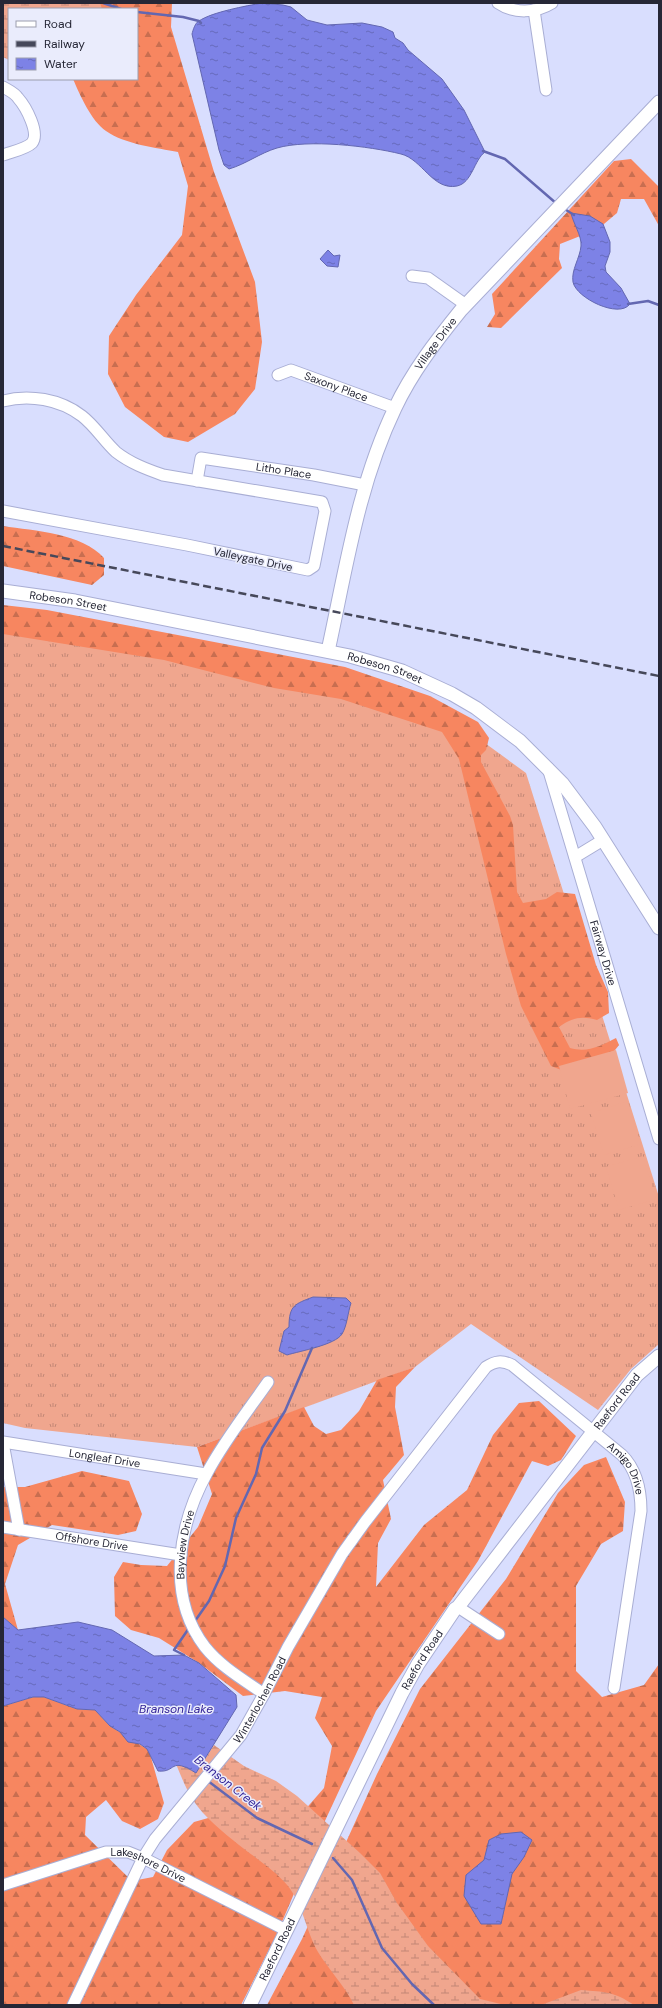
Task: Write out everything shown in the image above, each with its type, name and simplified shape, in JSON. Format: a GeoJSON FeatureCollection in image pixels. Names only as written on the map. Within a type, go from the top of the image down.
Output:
{"type":"FeatureCollection","features":[{"type":"Feature","properties":{"kind":"main road","name":"Village Drive"},"geometry":{"type":"LineString","coordinates":[[328,652],[356,519],[366,485],[382,436],[395,408],[423,360],[466,305],[659,102]]}},
{"type":"Feature","properties":{"kind":"main road","name":"Robeson Street"},"geometry":{"type":"LineString","coordinates":[[3,591],[75,601],[369,660],[400,670],[452,694],[499,724],[548,766],[580,804],[659,928]]}},
{"type":"Feature","properties":{"kind":"main road","name":"Raeford Road"},"geometry":{"type":"LineString","coordinates":[[250,2005],[402,1693],[439,1631],[637,1375],[659,1356]]}},
{"type":"Feature","properties":{"kind":"street"},"geometry":{"type":"LineString","coordinates":[[498,3],[518,10],[534,10],[552,3]]}},
{"type":"Feature","properties":{"kind":"street"},"geometry":{"type":"LineString","coordinates":[[534,10],[546,90]]}},
{"type":"Feature","properties":{"kind":"street"},"geometry":{"type":"LineString","coordinates":[[3,88],[18,97],[29,117],[35,133],[34,140],[29,145],[3,154]]}},
{"type":"Feature","properties":{"kind":"street"},"geometry":{"type":"LineString","coordinates":[[412,276],[428,278],[466,305]]}},
{"type":"Feature","properties":{"kind":"street","name":"Saxony Place"},"geometry":{"type":"LineString","coordinates":[[278,375],[291,370],[395,408]]}},
{"type":"Feature","properties":{"kind":"street","name":"Valleygate Drive"},"geometry":{"type":"LineString","coordinates":[[3,401],[28,397],[46,400],[65,406],[82,416],[117,452],[141,468],[162,475],[322,502],[325,510],[314,566],[308,570],[187,545],[3,512]]}},
{"type":"Feature","properties":{"kind":"street","name":"Litho Place"},"geometry":{"type":"LineString","coordinates":[[197,481],[201,458],[314,475],[366,485]]}},
{"type":"Feature","properties":{"kind":"street","name":"Fairway Drive"},"geometry":{"type":"LineString","coordinates":[[548,766],[659,1139]]}},
{"type":"Feature","properties":{"kind":"street"},"geometry":{"type":"LineString","coordinates":[[575,857],[603,840]]}},
{"type":"Feature","properties":{"kind":"street","name":"Amigo Drive"},"geometry":{"type":"LineString","coordinates":[[460,1401],[486,1367],[496,1362],[507,1362],[622,1455],[629,1463],[636,1478],[641,1500],[614,1688]]}},
{"type":"Feature","properties":{"kind":"street","name":"Bayview Drive"},"geometry":{"type":"LineString","coordinates":[[264,1694],[225,1668],[206,1648],[196,1634],[184,1609],[179,1582],[181,1555],[190,1515],[206,1474],[218,1453],[268,1382]]}},
{"type":"Feature","properties":{"kind":"street","name":"Winterlochen Road"},"geometry":{"type":"LineString","coordinates":[[73,2005],[143,1858],[155,1839],[241,1734],[264,1694],[288,1647],[342,1554],[460,1401]]}},
{"type":"Feature","properties":{"kind":"street"},"geometry":{"type":"LineString","coordinates":[[3,1442],[19,1530]]}},
{"type":"Feature","properties":{"kind":"street","name":"Longleaf Drive"},"geometry":{"type":"LineString","coordinates":[[3,1442],[206,1474]]}},
{"type":"Feature","properties":{"kind":"street","name":"Offshore Drive"},"geometry":{"type":"LineString","coordinates":[[3,1527],[181,1555]]}},
{"type":"Feature","properties":{"kind":"street"},"geometry":{"type":"LineString","coordinates":[[458,1608],[499,1634]]}},
{"type":"Feature","properties":{"kind":"street","name":"Lakeshore Drive"},"geometry":{"type":"LineString","coordinates":[[3,1885],[106,1852],[128,1852],[143,1858],[286,1930]]}},
{"type":"Feature","properties":{"kind":"green space"},"geometry":{"type":"Polygon","coordinates":[[[3,3],[172,3],[171,27],[214,172],[255,282],[262,342],[255,389],[235,414],[188,442],[164,437],[125,407],[108,374],[109,336],[136,295],[182,235],[188,186],[178,152],[131,142],[106,131],[91,114],[73,80],[138,80],[138,8],[8,8],[3,3]]]}},
{"type":"Feature","properties":{"kind":"green space"},"geometry":{"type":"Polygon","coordinates":[[[3,3],[100,3],[102,8],[8,8],[8,60],[3,57],[3,3]]]}},
{"type":"Feature","properties":{"kind":"green space"},"geometry":{"type":"Polygon","coordinates":[[[631,159],[659,187],[659,226],[644,199],[621,199],[617,213],[598,229],[560,244],[559,259],[562,268],[501,328],[487,327],[495,314],[492,294],[614,161],[631,159]]]}},
{"type":"Feature","properties":{"kind":"green space"},"geometry":{"type":"Polygon","coordinates":[[[3,526],[57,534],[83,543],[95,550],[104,558],[104,575],[92,585],[3,566],[3,526]]]}},
{"type":"Feature","properties":{"kind":"green space"},"geometry":{"type":"Polygon","coordinates":[[[3,605],[47,610],[345,667],[430,696],[478,722],[489,738],[486,750],[481,755],[481,762],[510,816],[513,825],[517,892],[523,903],[546,899],[557,892],[575,894],[596,965],[608,992],[609,1013],[597,1020],[587,1018],[573,1019],[559,1027],[570,1048],[583,1050],[594,1048],[616,1038],[619,1045],[608,1059],[569,1073],[551,1066],[521,1006],[506,954],[459,759],[442,732],[341,699],[274,688],[164,660],[3,634],[3,605]]]}},
{"type":"Feature","properties":{"kind":"green space"},"geometry":{"type":"Polygon","coordinates":[[[3,617],[438,709],[526,773],[659,1197],[659,1344],[631,1369],[598,1410],[471,1324],[415,1367],[197,1447],[25,1428],[3,1423],[3,617]]]}},
{"type":"Feature","properties":{"kind":"green space"},"geometry":{"type":"Polygon","coordinates":[[[616,1050],[628,1093],[570,1109],[559,1066],[616,1050]]]}},
{"type":"Feature","properties":{"kind":"green space"},"geometry":{"type":"Polygon","coordinates":[[[628,1101],[641,1144],[604,1155],[591,1113],[628,1101]]]}},
{"type":"Feature","properties":{"kind":"green space"},"geometry":{"type":"Polygon","coordinates":[[[643,1156],[656,1199],[619,1210],[606,1167],[643,1156]]]}},
{"type":"Feature","properties":{"kind":"green space"},"geometry":{"type":"Polygon","coordinates":[[[415,1367],[396,1387],[395,1407],[404,1455],[383,1480],[391,1519],[378,1543],[376,1587],[424,1525],[467,1490],[493,1435],[519,1403],[539,1401],[576,1436],[561,1460],[548,1466],[532,1461],[478,1561],[376,1711],[324,1823],[276,1936],[241,2005],[3,2005],[3,1706],[33,1697],[44,1697],[77,1709],[95,1710],[110,1726],[147,1749],[150,1754],[164,1803],[158,1819],[140,1829],[122,1821],[106,1800],[86,1817],[85,1835],[132,1881],[153,1877],[167,1850],[194,1822],[226,1813],[296,1820],[324,1788],[332,1746],[315,1718],[322,1697],[285,1691],[243,1696],[199,1663],[159,1638],[131,1630],[115,1616],[114,1577],[123,1562],[141,1565],[167,1566],[198,1527],[212,1494],[197,1447],[304,1407],[314,1426],[326,1434],[341,1430],[359,1411],[377,1380],[415,1367]]]}},
{"type":"Feature","properties":{"kind":"green space"},"geometry":{"type":"Polygon","coordinates":[[[606,1457],[625,1502],[623,1531],[601,1544],[576,1586],[576,1671],[602,1697],[644,1685],[659,1664],[659,2005],[267,2005],[302,1939],[377,1774],[420,1689],[506,1579],[558,1493],[584,1465],[606,1457]]]}},
{"type":"Feature","properties":{"kind":"green space"},"geometry":{"type":"Polygon","coordinates":[[[82,1471],[129,1481],[142,1514],[136,1531],[118,1535],[52,1525],[18,1545],[5,1584],[18,1630],[3,1617],[3,1487],[25,1487],[82,1471]]]}},
{"type":"Feature","properties":{"kind":"green space"},"geometry":{"type":"Polygon","coordinates":[[[214,1745],[244,1766],[276,1781],[297,1796],[380,1873],[397,1903],[428,1946],[480,1999],[505,2005],[354,2005],[346,1991],[318,1952],[310,1936],[297,1901],[288,1886],[271,1869],[214,1824],[197,1806],[188,1791],[176,1764],[183,1765],[196,1773],[214,1745]]]}},
{"type":"Feature","properties":{"kind":"green space"},"geometry":{"type":"Polygon","coordinates":[[[581,1990],[609,1993],[634,2005],[541,2005],[581,1990]]]}},
{"type":"Feature","properties":{"kind":"water"},"geometry":{"type":"Polygon","coordinates":[[[262,3],[291,7],[307,20],[327,25],[362,23],[382,27],[393,32],[395,38],[403,43],[408,50],[442,79],[464,110],[485,152],[478,160],[466,181],[457,186],[441,184],[408,157],[388,151],[356,146],[321,144],[290,145],[271,150],[229,169],[224,165],[219,150],[192,34],[196,23],[205,18],[229,10],[262,3]]]}},
{"type":"Feature","properties":{"kind":"water"},"geometry":{"type":"Polygon","coordinates":[[[571,213],[590,216],[603,224],[610,242],[610,252],[605,266],[606,272],[621,288],[630,304],[625,308],[608,308],[598,305],[589,300],[576,288],[573,282],[574,268],[581,242],[571,213]]]}},
{"type":"Feature","properties":{"kind":"water"},"geometry":{"type":"Polygon","coordinates":[[[328,250],[334,256],[340,255],[338,267],[327,266],[320,259],[328,250]]]}},
{"type":"Feature","properties":{"kind":"water"},"geometry":{"type":"Polygon","coordinates":[[[313,1297],[346,1298],[351,1303],[342,1334],[338,1338],[325,1344],[287,1355],[279,1351],[284,1331],[289,1327],[290,1314],[294,1306],[313,1297]]]}},
{"type":"Feature","properties":{"kind":"water","name":"Branson Lake"},"geometry":{"type":"Polygon","coordinates":[[[3,1617],[18,1630],[78,1622],[112,1630],[154,1656],[184,1655],[199,1663],[236,1695],[237,1707],[196,1773],[177,1765],[168,1770],[158,1771],[147,1749],[140,1744],[128,1742],[120,1732],[110,1726],[95,1710],[77,1709],[44,1697],[33,1697],[3,1706],[3,1617]]]}},
{"type":"Feature","properties":{"kind":"water"},"geometry":{"type":"Polygon","coordinates":[[[521,1832],[532,1840],[524,1857],[512,1874],[501,1924],[481,1924],[464,1896],[466,1875],[484,1860],[489,1840],[501,1834],[521,1832]]]}},
{"type":"Feature","properties":{"kind":"waterway"},"geometry":{"type":"LineString","coordinates":[[103,3],[118,8]]}},
{"type":"Feature","properties":{"kind":"waterway"},"geometry":{"type":"LineString","coordinates":[[138,12],[183,17],[199,21],[201,23]]}},
{"type":"Feature","properties":{"kind":"waterway"},"geometry":{"type":"LineString","coordinates":[[483,151],[505,159],[557,204]]}},
{"type":"Feature","properties":{"kind":"waterway"},"geometry":{"type":"LineString","coordinates":[[563,208],[574,215]]}},
{"type":"Feature","properties":{"kind":"waterway"},"geometry":{"type":"LineString","coordinates":[[628,304],[648,301],[659,305]]}},
{"type":"Feature","properties":{"kind":"waterway"},"geometry":{"type":"LineString","coordinates":[[195,1621],[209,1601],[225,1566],[236,1518],[256,1474],[262,1448],[285,1411],[312,1348]]}},
{"type":"Feature","properties":{"kind":"waterway"},"geometry":{"type":"LineString","coordinates":[[184,1655],[174,1650],[189,1628]]}},
{"type":"Feature","properties":{"kind":"waterway","name":"Branson Creek"},"geometry":{"type":"LineString","coordinates":[[208,1781],[257,1818],[312,1844]]}},
{"type":"Feature","properties":{"kind":"waterway","name":"Branson Creek"},"geometry":{"type":"LineString","coordinates":[[333,1858],[352,1880],[382,1948],[412,1984],[434,2005]]}},
{"type":"Feature","properties":{"kind":"railway"},"geometry":{"type":"LineString","coordinates":[[3,546],[659,676]]}}]}
